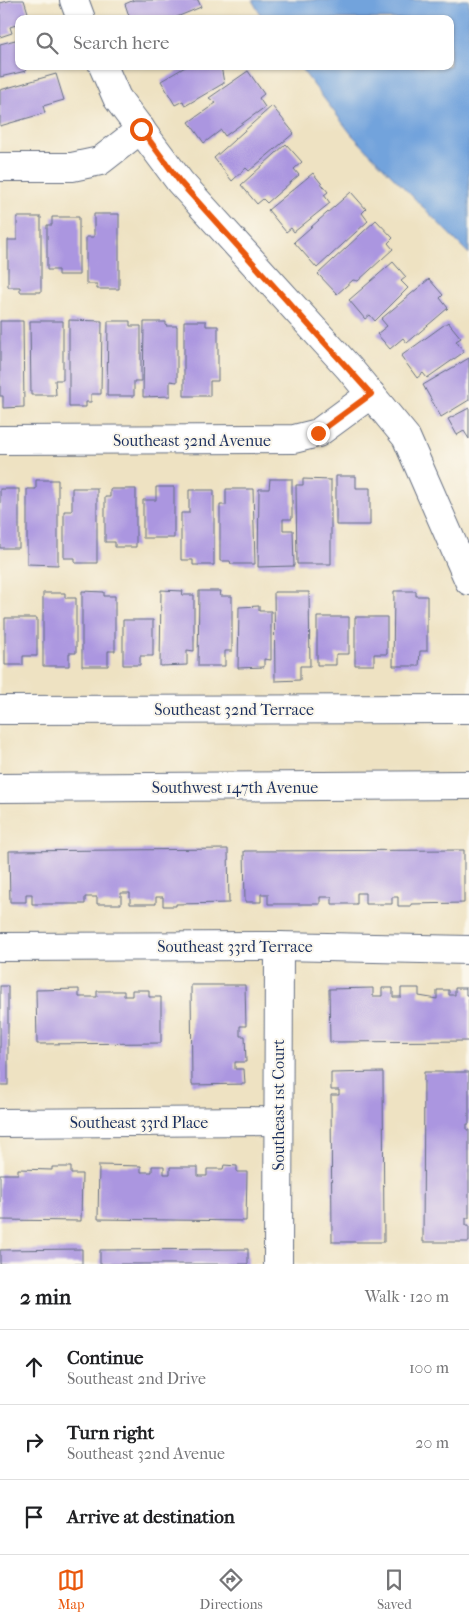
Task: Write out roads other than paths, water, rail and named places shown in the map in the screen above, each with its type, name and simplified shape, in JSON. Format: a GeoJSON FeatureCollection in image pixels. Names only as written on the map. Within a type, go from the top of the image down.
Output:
{"type":"FeatureCollection","features":[{"type":"Feature","properties":{"kind":"street"},"geometry":{"type":"LineString","coordinates":[[74,0],[80,15]]}},
{"type":"Feature","properties":{"kind":"street"},"geometry":{"type":"LineString","coordinates":[[105,70],[117,98],[180,182],[371,394],[406,437],[469,581]]}},
{"type":"Feature","properties":{"kind":"street"},"geometry":{"type":"LineString","coordinates":[[0,167],[72,167],[100,161],[141,129]]}},
{"type":"Feature","properties":{"kind":"street","name":"Southeast 32nd Avenue"},"geometry":{"type":"LineString","coordinates":[[0,440],[294,439],[318,433],[371,394]]}},
{"type":"Feature","properties":{"kind":"street","name":"Southeast 32nd Terrace"},"geometry":{"type":"LineString","coordinates":[[0,710],[469,709]]}},
{"type":"Feature","properties":{"kind":"street","name":"Southwest 147th Avenue"},"geometry":{"type":"LineString","coordinates":[[0,788],[469,785]]}},
{"type":"Feature","properties":{"kind":"street","name":"Southeast 33rd Terrace"},"geometry":{"type":"LineString","coordinates":[[0,947],[279,946],[469,950]]}},
{"type":"Feature","properties":{"kind":"street","name":"Southeast 1st Court"},"geometry":{"type":"LineString","coordinates":[[278,1264],[279,946]]}},
{"type":"Feature","properties":{"kind":"street","name":"Southeast 33rd Place"},"geometry":{"type":"LineString","coordinates":[[0,1123],[278,1121]]}},
{"type":"Feature","properties":{"kind":"water"},"geometry":{"type":"Polygon","coordinates":[[[252,0],[469,0],[469,254],[352,135],[302,70],[454,70],[454,15],[261,15],[252,0]]]}}]}
